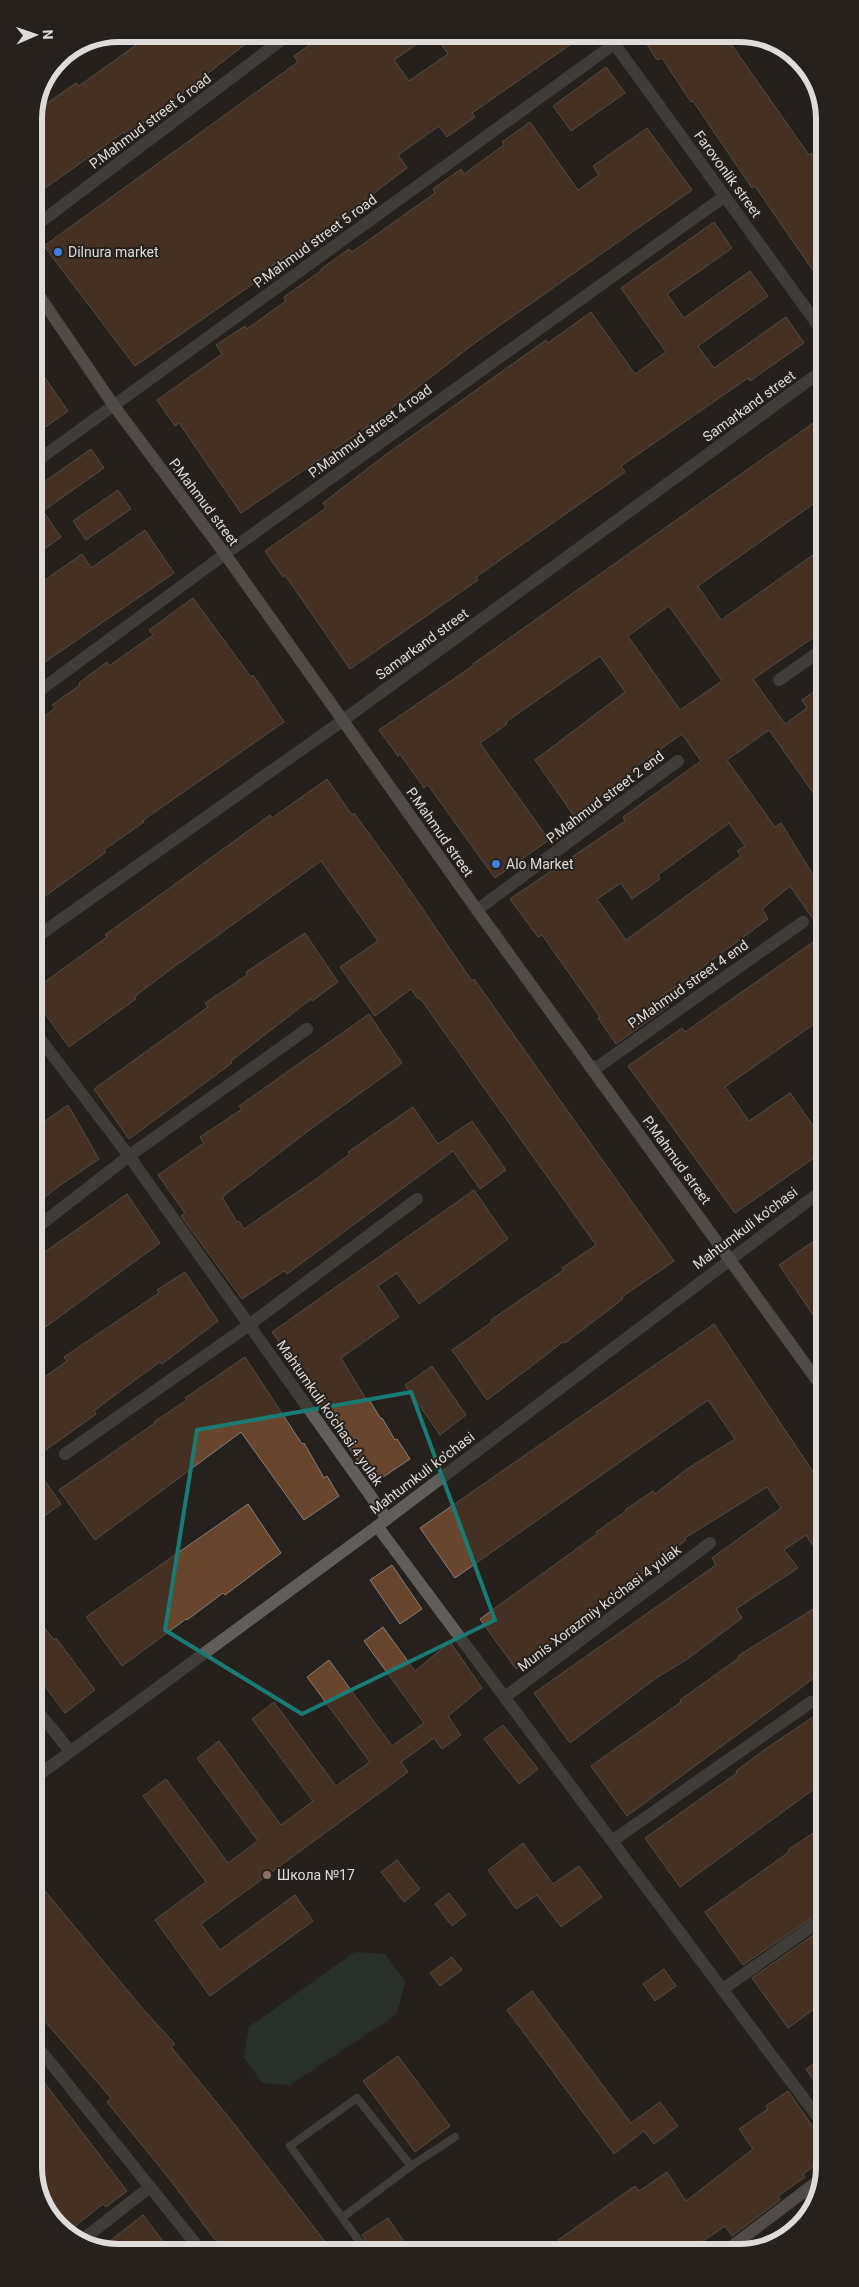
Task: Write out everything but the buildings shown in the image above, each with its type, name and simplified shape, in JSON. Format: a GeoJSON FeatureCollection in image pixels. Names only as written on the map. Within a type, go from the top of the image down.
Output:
{"type":"FeatureCollection","features":[{"type":"Feature","properties":{"kind":"street","name":"P.Mahmud street 6 road"},"geometry":{"type":"LineString","coordinates":[[43,220],[277,43]]}},
{"type":"Feature","properties":{"kind":"street","name":"P.Mahmud street 5 road"},"geometry":{"type":"LineString","coordinates":[[43,457],[607,43]]}},
{"type":"Feature","properties":{"kind":"street","name":"Farovonlik street"},"geometry":{"type":"LineString","coordinates":[[613,43],[816,322]]}},
{"type":"Feature","properties":{"kind":"street","name":"P.Mahmud street 4 road"},"geometry":{"type":"LineString","coordinates":[[43,688],[225,554],[725,196]]}},
{"type":"Feature","properties":{"kind":"street","name":"P.Mahmud street"},"geometry":{"type":"LineString","coordinates":[[43,301],[114,406],[225,554],[477,910],[816,1379]]}},
{"type":"Feature","properties":{"kind":"street","name":"Samarkand street"},"geometry":{"type":"LineString","coordinates":[[43,932],[342,721],[816,375]]}},
{"type":"Feature","properties":{"kind":"street"},"geometry":{"type":"LineString","coordinates":[[779,680],[816,654]]}},
{"type":"Feature","properties":{"kind":"street","name":"P.Mahmud street 2 end"},"geometry":{"type":"LineString","coordinates":[[477,910],[678,761]]}},
{"type":"Feature","properties":{"kind":"street","name":"P.Mahmud street 4 end"},"geometry":{"type":"LineString","coordinates":[[590,1067],[599,1066],[802,922]]}},
{"type":"Feature","properties":{"kind":"street"},"geometry":{"type":"LineString","coordinates":[[43,1224],[130,1156],[307,1029]]}},
{"type":"Feature","properties":{"kind":"street","name":"Mahtumkuli ko'chasi 4 yulak"},"geometry":{"type":"LineString","coordinates":[[43,1042],[130,1156],[249,1325],[382,1522]]}},
{"type":"Feature","properties":{"kind":"street","name":"Mahtumkuli ko'chasi"},"geometry":{"type":"LineString","coordinates":[[43,1772],[382,1522],[816,1195]]}},
{"type":"Feature","properties":{"kind":"street"},"geometry":{"type":"LineString","coordinates":[[65,1454],[249,1325],[417,1199]]}},
{"type":"Feature","properties":{"kind":"street"},"geometry":{"type":"LineString","coordinates":[[382,1522],[505,1697],[816,2115]]}},
{"type":"Feature","properties":{"kind":"street","name":"Munis Xorazmiy ko'chasi 4 yulak"},"geometry":{"type":"LineString","coordinates":[[505,1697],[710,1543]]}},
{"type":"Feature","properties":{"kind":"street"},"geometry":{"type":"LineString","coordinates":[[612,1841],[812,1702]]}},
{"type":"Feature","properties":{"kind":"street"},"geometry":{"type":"LineString","coordinates":[[43,1717],[70,1751]]}},
{"type":"Feature","properties":{"kind":"street"},"geometry":{"type":"LineString","coordinates":[[723,1989],[816,1923]]}},
{"type":"Feature","properties":{"kind":"street"},"geometry":{"type":"LineString","coordinates":[[43,2053],[196,2244]]}},
{"type":"Feature","properties":{"kind":"street"},"geometry":{"type":"LineString","coordinates":[[735,2244],[814,2184]]}},
{"type":"Feature","properties":{"kind":"street"},"geometry":{"type":"LineString","coordinates":[[86,2237],[150,2187]]}},
{"type":"Feature","properties":{"kind":"lane"},"geometry":{"type":"LineString","coordinates":[[362,2244],[290,2146],[357,2098],[410,2166]]}},
{"type":"Feature","properties":{"kind":"lane"},"geometry":{"type":"LineString","coordinates":[[343,2217],[410,2166],[455,2137]]}},
{"type":"Feature","properties":{"kind":"highlighted area"},"geometry":{"type":"Polygon","coordinates":[[[411,1392],[495,1620],[302,1714],[165,1630],[197,1430],[411,1392]]]}},
{"type":"Feature","properties":{"kind":"green space"},"geometry":{"type":"Polygon","coordinates":[[[355,1952],[385,1954],[405,1981],[397,2014],[290,2085],[262,2083],[244,2057],[249,2027],[355,1952]]]}},
{"type":"Feature","properties":{"kind":"place","name":"Dilnura market"},"geometry":{"type":"Point","coordinates":[58,252]}},
{"type":"Feature","properties":{"kind":"place","name":"Alo Market"},"geometry":{"type":"Point","coordinates":[496,864]}},
{"type":"Feature","properties":{"kind":"place","name":"Школа №17"},"geometry":{"type":"Point","coordinates":[267,1875]}}]}
